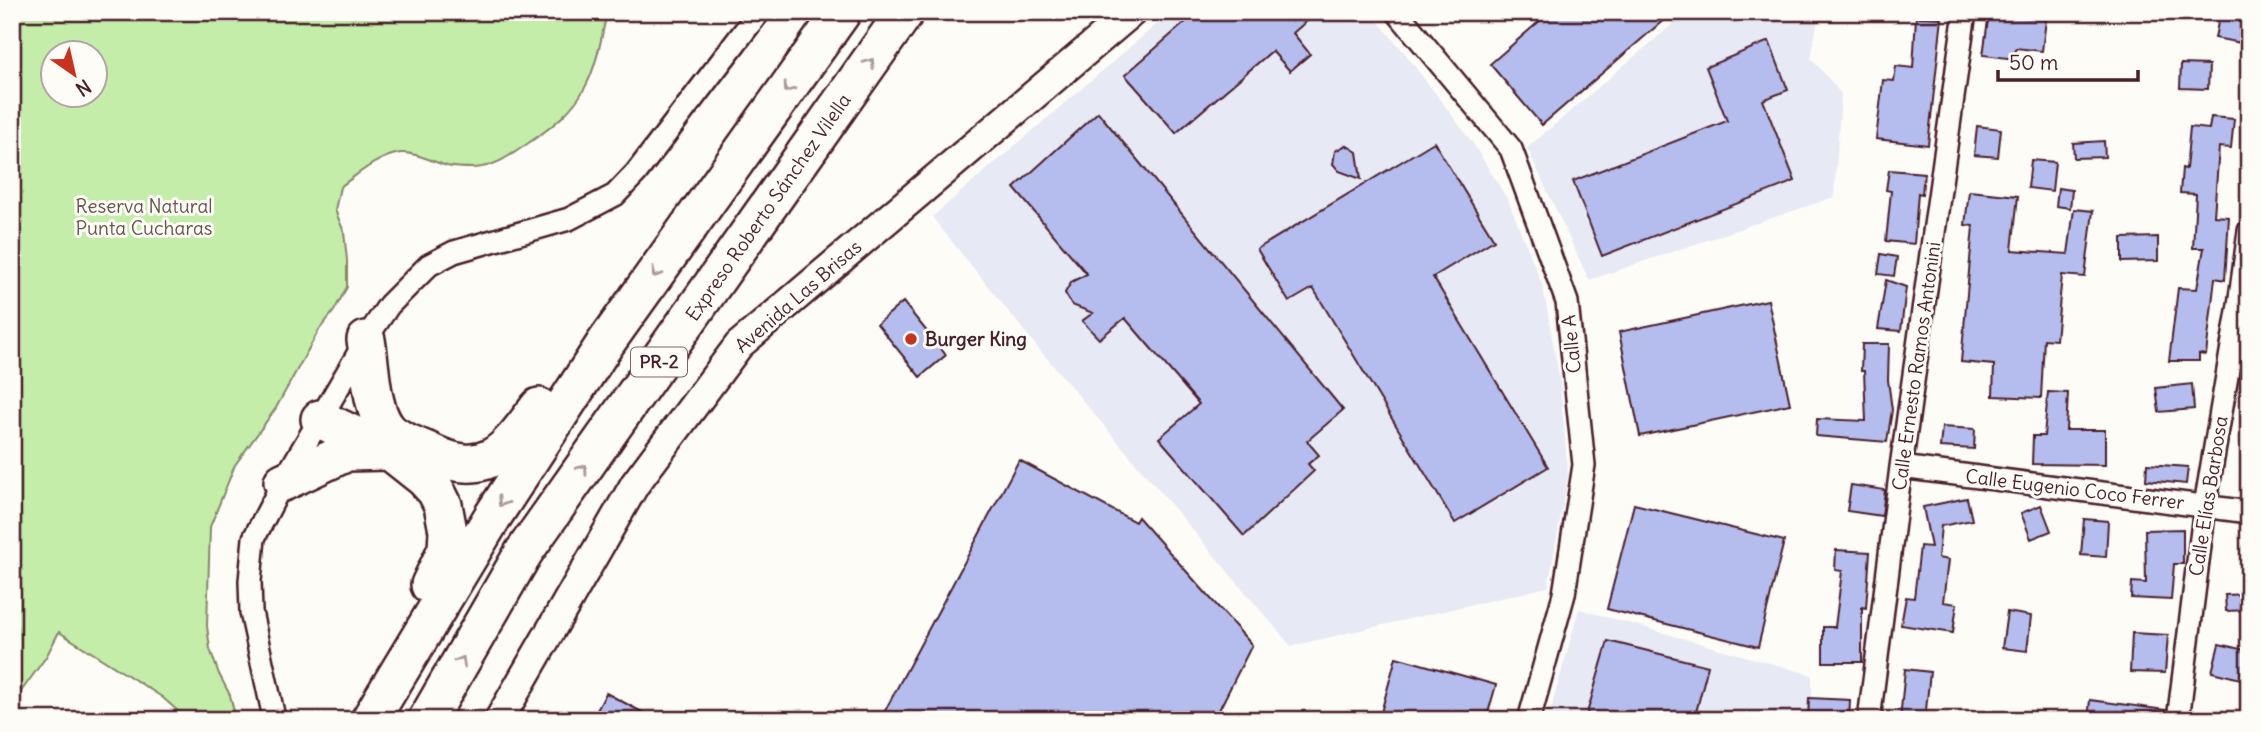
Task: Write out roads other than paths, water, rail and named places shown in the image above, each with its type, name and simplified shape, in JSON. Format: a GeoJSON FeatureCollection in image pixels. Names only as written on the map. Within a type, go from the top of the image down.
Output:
{"type":"FeatureCollection","features":[{"type":"Feature","properties":{"kind":"highway","name":"PR-2"},"geometry":{"type":"LineString","coordinates":[[373,714],[493,516],[605,344],[842,12]]}},
{"type":"Feature","properties":{"kind":"highway","name":"Expreso Roberto Sánchez Vilella"},"geometry":{"type":"LineString","coordinates":[[426,720],[524,552],[905,12]]}},
{"type":"Feature","properties":{"kind":"highway"},"geometry":{"type":"LineString","coordinates":[[366,340],[375,404],[388,440],[436,491],[443,505],[448,531],[447,549],[409,628],[373,714]]}},
{"type":"Feature","properties":{"kind":"highway"},"geometry":{"type":"LineString","coordinates":[[326,409],[388,440],[450,463],[468,464],[492,460],[522,430],[553,389],[605,344]]}},
{"type":"Feature","properties":{"kind":"highway"},"geometry":{"type":"LineString","coordinates":[[283,482],[347,452],[388,440]]}},
{"type":"Feature","properties":{"kind":"street"},"geometry":{"type":"LineString","coordinates":[[273,720],[274,713],[251,612],[250,581],[254,538],[283,482],[389,305],[429,265],[454,252],[569,219],[615,195],[636,173],[759,12]]}},
{"type":"Feature","properties":{"kind":"street","name":"Avenida Las Brisas"},"geometry":{"type":"LineString","coordinates":[[499,720],[635,484],[739,345],[1132,12]]}},
{"type":"Feature","properties":{"kind":"street","name":"Calle A"},"geometry":{"type":"LineString","coordinates":[[1397,12],[1510,149],[1567,302],[1584,465],[1564,594],[1529,720]]}},
{"type":"Feature","properties":{"kind":"street","name":"Calle Ernesto Ramos Antonini"},"geometry":{"type":"LineString","coordinates":[[1869,720],[1901,467],[1965,12]]}},
{"type":"Feature","properties":{"kind":"street","name":"Calle Elías Barbosa"},"geometry":{"type":"LineString","coordinates":[[2178,720],[2205,506],[2249,231]]}},
{"type":"Feature","properties":{"kind":"street","name":"Calle Eugenio Coco Ferrer"},"geometry":{"type":"LineString","coordinates":[[1901,467],[2249,512]]}},
{"type":"Feature","properties":{"kind":"place","name":"Burger King"},"geometry":{"type":"Point","coordinates":[911,339]}},
{"type":"Feature","properties":{"kind":"park label","name":"Reserva Natural Punta Cucharas"},"geometry":{"type":"Point","coordinates":[144,217]}}]}
